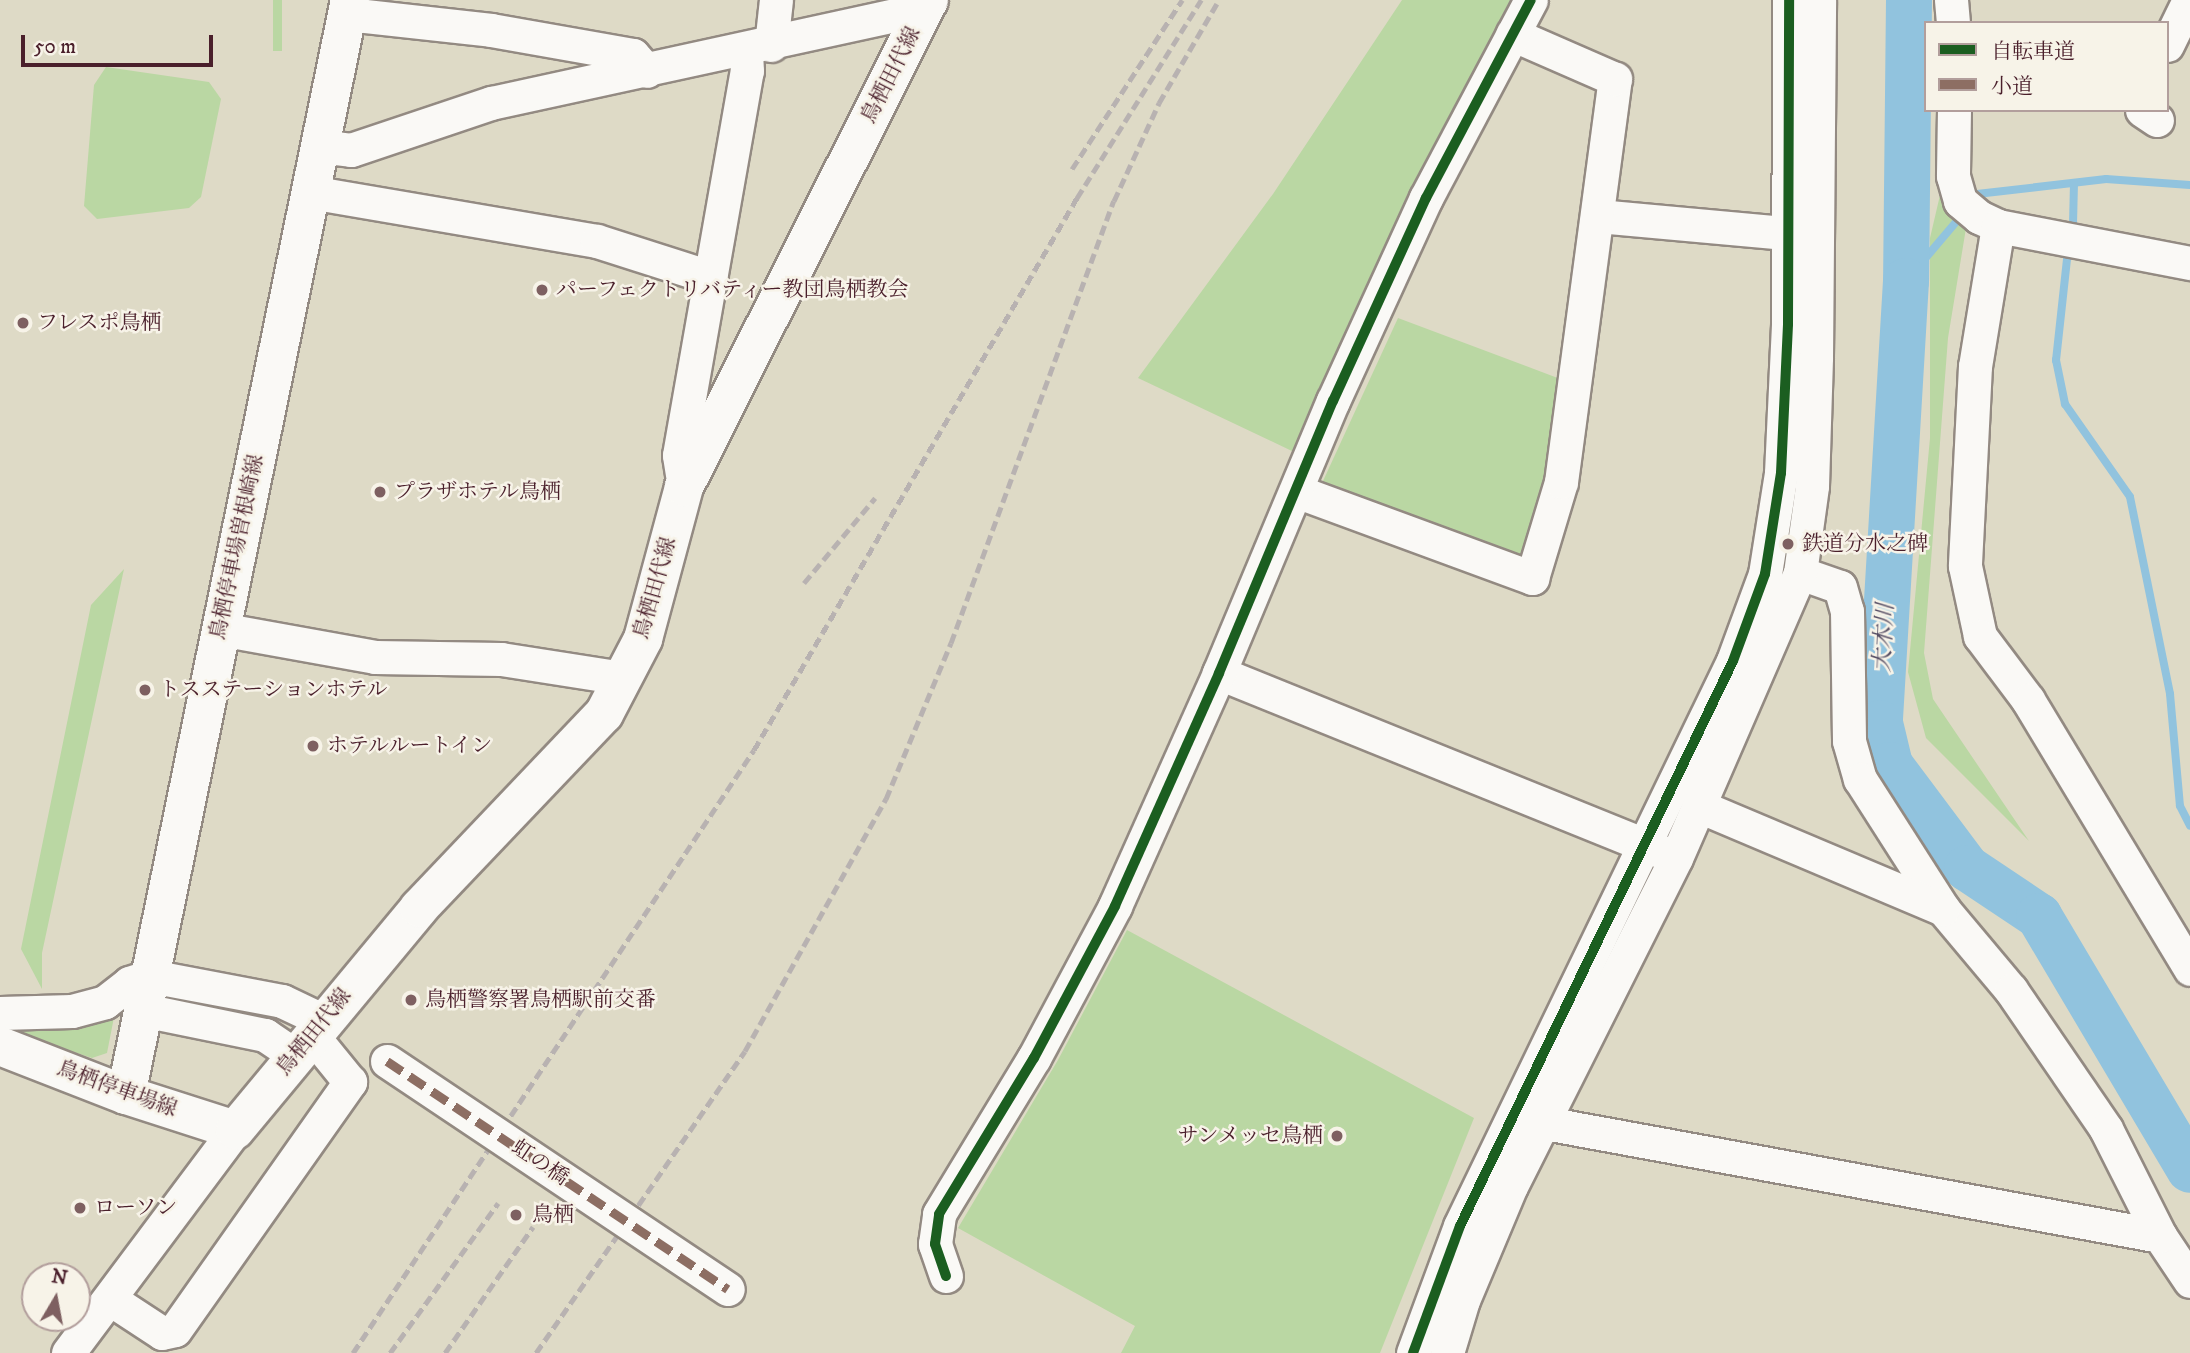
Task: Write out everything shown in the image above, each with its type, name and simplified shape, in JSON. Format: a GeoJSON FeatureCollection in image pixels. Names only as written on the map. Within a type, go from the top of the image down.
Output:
{"type":"FeatureCollection","features":[{"type":"Feature","properties":{"kind":"main road","name":"鳥栖田代線"},"geometry":{"type":"LineString","coordinates":[[235,1130],[309,1037],[419,908],[604,714],[643,639],[684,487],[925,2]]}},
{"type":"Feature","properties":{"kind":"main road","name":"鳥栖停車場曽根崎線"},"geometry":{"type":"LineString","coordinates":[[125,1095],[349,7]]}},
{"type":"Feature","properties":{"kind":"main road","name":"鳥栖停車場線"},"geometry":{"type":"LineString","coordinates":[[0,1046],[125,1095],[235,1130]]}},
{"type":"Feature","properties":{"kind":"street"},"geometry":{"type":"LineString","coordinates":[[684,487],[679,455],[747,71],[776,0]]}},
{"type":"Feature","properties":{"kind":"street"},"geometry":{"type":"LineString","coordinates":[[946,1276],[934,1244],[939,1214],[1034,1058],[1115,906],[1426,198],[1531,0]]}},
{"type":"Feature","properties":{"kind":"street"},"geometry":{"type":"LineString","coordinates":[[1447,1353],[1463,1300],[1511,1186],[1676,858],[1800,573],[1812,486],[1789,0]]}},
{"type":"Feature","properties":{"kind":"street"},"geometry":{"type":"LineString","coordinates":[[1413,1353],[1460,1226],[1733,660],[1765,574],[1781,473],[1819,0]]}},
{"type":"Feature","properties":{"kind":"street"},"geometry":{"type":"LineString","coordinates":[[1951,0],[1953,21]]}},
{"type":"Feature","properties":{"kind":"street"},"geometry":{"type":"LineString","coordinates":[[2169,41],[2189,0]]}},
{"type":"Feature","properties":{"kind":"street"},"geometry":{"type":"LineString","coordinates":[[319,146],[351,150],[491,103],[758,48],[925,2]]}},
{"type":"Feature","properties":{"kind":"street"},"geometry":{"type":"LineString","coordinates":[[349,7],[633,55],[646,71]]}},
{"type":"Feature","properties":{"kind":"street"},"geometry":{"type":"LineString","coordinates":[[1296,491],[1532,578],[1561,482],[1615,79],[1512,34]]}},
{"type":"Feature","properties":{"kind":"street"},"geometry":{"type":"LineString","coordinates":[[1954,112],[1953,176],[1960,201],[1998,226],[2190,263]]}},
{"type":"Feature","properties":{"kind":"street"},"geometry":{"type":"LineString","coordinates":[[310,192],[597,241],[710,277]]}},
{"type":"Feature","properties":{"kind":"street"},"geometry":{"type":"LineString","coordinates":[[1598,216],[1802,235]]}},
{"type":"Feature","properties":{"kind":"street"},"geometry":{"type":"LineString","coordinates":[[1998,226],[1975,366],[1965,566],[1980,636],[2028,700],[2190,969]]}},
{"type":"Feature","properties":{"kind":"street"},"geometry":{"type":"LineString","coordinates":[[1800,573],[1840,587],[1847,611],[1849,741],[1860,779],[1943,909],[2011,990],[2106,1129],[2160,1236],[2190,1281]]}},
{"type":"Feature","properties":{"kind":"street"},"geometry":{"type":"LineString","coordinates":[[220,629],[375,657],[501,659],[622,678]]}},
{"type":"Feature","properties":{"kind":"street"},"geometry":{"type":"LineString","coordinates":[[1219,673],[1676,858]]}},
{"type":"Feature","properties":{"kind":"street"},"geometry":{"type":"LineString","coordinates":[[1699,806],[1943,909]]}},
{"type":"Feature","properties":{"kind":"street"},"geometry":{"type":"LineString","coordinates":[[0,1013],[72,1011],[105,1002],[128,983],[146,993],[265,1035],[309,1037]]}},
{"type":"Feature","properties":{"kind":"street"},"geometry":{"type":"LineString","coordinates":[[110,1298],[162,1333],[175,1330],[350,1082],[309,1037],[282,1001],[146,993]]}},
{"type":"Feature","properties":{"kind":"street","name":"虹の橋"},"geometry":{"type":"LineString","coordinates":[[387,1061],[728,1289]]}},
{"type":"Feature","properties":{"kind":"street"},"geometry":{"type":"LineString","coordinates":[[1545,1123],[2160,1236]]}},
{"type":"Feature","properties":{"kind":"street"},"geometry":{"type":"LineString","coordinates":[[68,1353],[235,1130]]}},
{"type":"Feature","properties":{"kind":"green space"},"geometry":{"type":"Polygon","coordinates":[[[273,0],[282,0],[282,51],[273,51],[273,0]]]}},
{"type":"Feature","properties":{"kind":"green space"},"geometry":{"type":"Polygon","coordinates":[[[1402,0],[1517,0],[1294,452],[1138,378],[1273,194],[1402,0]]]}},
{"type":"Feature","properties":{"kind":"green space"},"geometry":{"type":"Polygon","coordinates":[[[106,67],[209,82],[221,99],[201,197],[189,208],[97,219],[84,206],[94,85],[106,67]]]}},
{"type":"Feature","properties":{"kind":"green space"},"geometry":{"type":"Polygon","coordinates":[[[1944,178],[1967,222],[1948,338],[1924,653],[1933,699],[2029,841],[1926,738],[1908,672],[1930,438],[1930,238],[1944,178]]]}},
{"type":"Feature","properties":{"kind":"green space"},"geometry":{"type":"Polygon","coordinates":[[[1398,318],[1563,380],[1546,479],[1525,554],[1512,558],[1328,488],[1323,481],[1398,318]]]}},
{"type":"Feature","properties":{"kind":"green space"},"geometry":{"type":"Polygon","coordinates":[[[124,569],[42,953],[42,989],[21,949],[91,605],[124,569]]]}},
{"type":"Feature","properties":{"kind":"green space"},"geometry":{"type":"Polygon","coordinates":[[[1127,930],[1474,1118],[1380,1353],[1121,1353],[1135,1326],[958,1228],[1058,1060],[1127,930]]]}},
{"type":"Feature","properties":{"kind":"green space"},"geometry":{"type":"Polygon","coordinates":[[[116,1007],[107,1053],[92,1058],[7,1030],[8,1022],[116,1007]]]}},
{"type":"Feature","properties":{"kind":"waterway","name":"大木川"},"geometry":{"type":"LineString","coordinates":[[1909,0],[1906,281],[1880,723],[1890,765],[1967,868],[2039,916],[2190,1170]]}},
{"type":"Feature","properties":{"kind":"waterway"},"geometry":{"type":"LineString","coordinates":[[1977,194],[2106,179],[2190,185]]}},
{"type":"Feature","properties":{"kind":"waterway"},"geometry":{"type":"LineString","coordinates":[[2073,224],[2074,183]]}},
{"type":"Feature","properties":{"kind":"waterway"},"geometry":{"type":"LineString","coordinates":[[1906,281],[1956,222]]}},
{"type":"Feature","properties":{"kind":"waterway"},"geometry":{"type":"LineString","coordinates":[[2068,250],[2056,360],[2065,404],[2130,497],[2170,694],[2180,806],[2190,826]]}},
{"type":"Feature","properties":{"kind":"railway"},"geometry":{"type":"LineString","coordinates":[[1072,169],[1182,0]]}},
{"type":"Feature","properties":{"kind":"railway"},"geometry":{"type":"LineString","coordinates":[[353,1353],[754,750],[1077,198],[1201,0]]}},
{"type":"Feature","properties":{"kind":"railway"},"geometry":{"type":"LineString","coordinates":[[536,1353],[745,1051],[886,799],[951,643],[1114,201],[1159,103],[1219,0]]}},
{"type":"Feature","properties":{"kind":"railway"},"geometry":{"type":"LineString","coordinates":[[804,583],[875,498]]}},
{"type":"Feature","properties":{"kind":"railway"},"geometry":{"type":"LineString","coordinates":[[390,1353],[498,1203]]}},
{"type":"Feature","properties":{"kind":"railway"},"geometry":{"type":"LineString","coordinates":[[445,1353],[533,1227]]}},
{"type":"Feature","properties":{"kind":"marked path"},"geometry":{"type":"LineString","coordinates":[[387,1061],[728,1289]]}},
{"type":"Feature","properties":{"kind":"cycle path"},"geometry":{"type":"LineString","coordinates":[[946,1276],[935,1244],[939,1214],[1034,1058],[1115,906],[1219,673],[1333,401],[1426,198],[1531,0]]}},
{"type":"Feature","properties":{"kind":"cycle path"},"geometry":{"type":"LineString","coordinates":[[1413,1353],[1460,1226],[1733,661],[1765,574],[1781,473],[1788,324],[1789,0]]}},
{"type":"Feature","properties":{"kind":"place","name":"パーフェクトリバティー教団鳥栖教会"},"geometry":{"type":"Point","coordinates":[542,290]}},
{"type":"Feature","properties":{"kind":"place","name":"フレスポ鳥栖"},"geometry":{"type":"Point","coordinates":[23,323]}},
{"type":"Feature","properties":{"kind":"place","name":"プラザホテル鳥栖"},"geometry":{"type":"Point","coordinates":[380,492]}},
{"type":"Feature","properties":{"kind":"place","name":"鉄道分水之碑"},"geometry":{"type":"Point","coordinates":[1788,544]}},
{"type":"Feature","properties":{"kind":"place","name":"トスステーションホテル"},"geometry":{"type":"Point","coordinates":[145,690]}},
{"type":"Feature","properties":{"kind":"place","name":"ホテルルートイン"},"geometry":{"type":"Point","coordinates":[313,746]}},
{"type":"Feature","properties":{"kind":"place","name":"鳥栖警察署鳥栖駅前交番"},"geometry":{"type":"Point","coordinates":[411,1000]}},
{"type":"Feature","properties":{"kind":"place","name":"サンメッセ鳥栖"},"geometry":{"type":"Point","coordinates":[1337,1136]}},
{"type":"Feature","properties":{"kind":"place","name":"ローソン"},"geometry":{"type":"Point","coordinates":[80,1208]}},
{"type":"Feature","properties":{"kind":"place","name":"鳥栖"},"geometry":{"type":"Point","coordinates":[516,1215]}}]}
